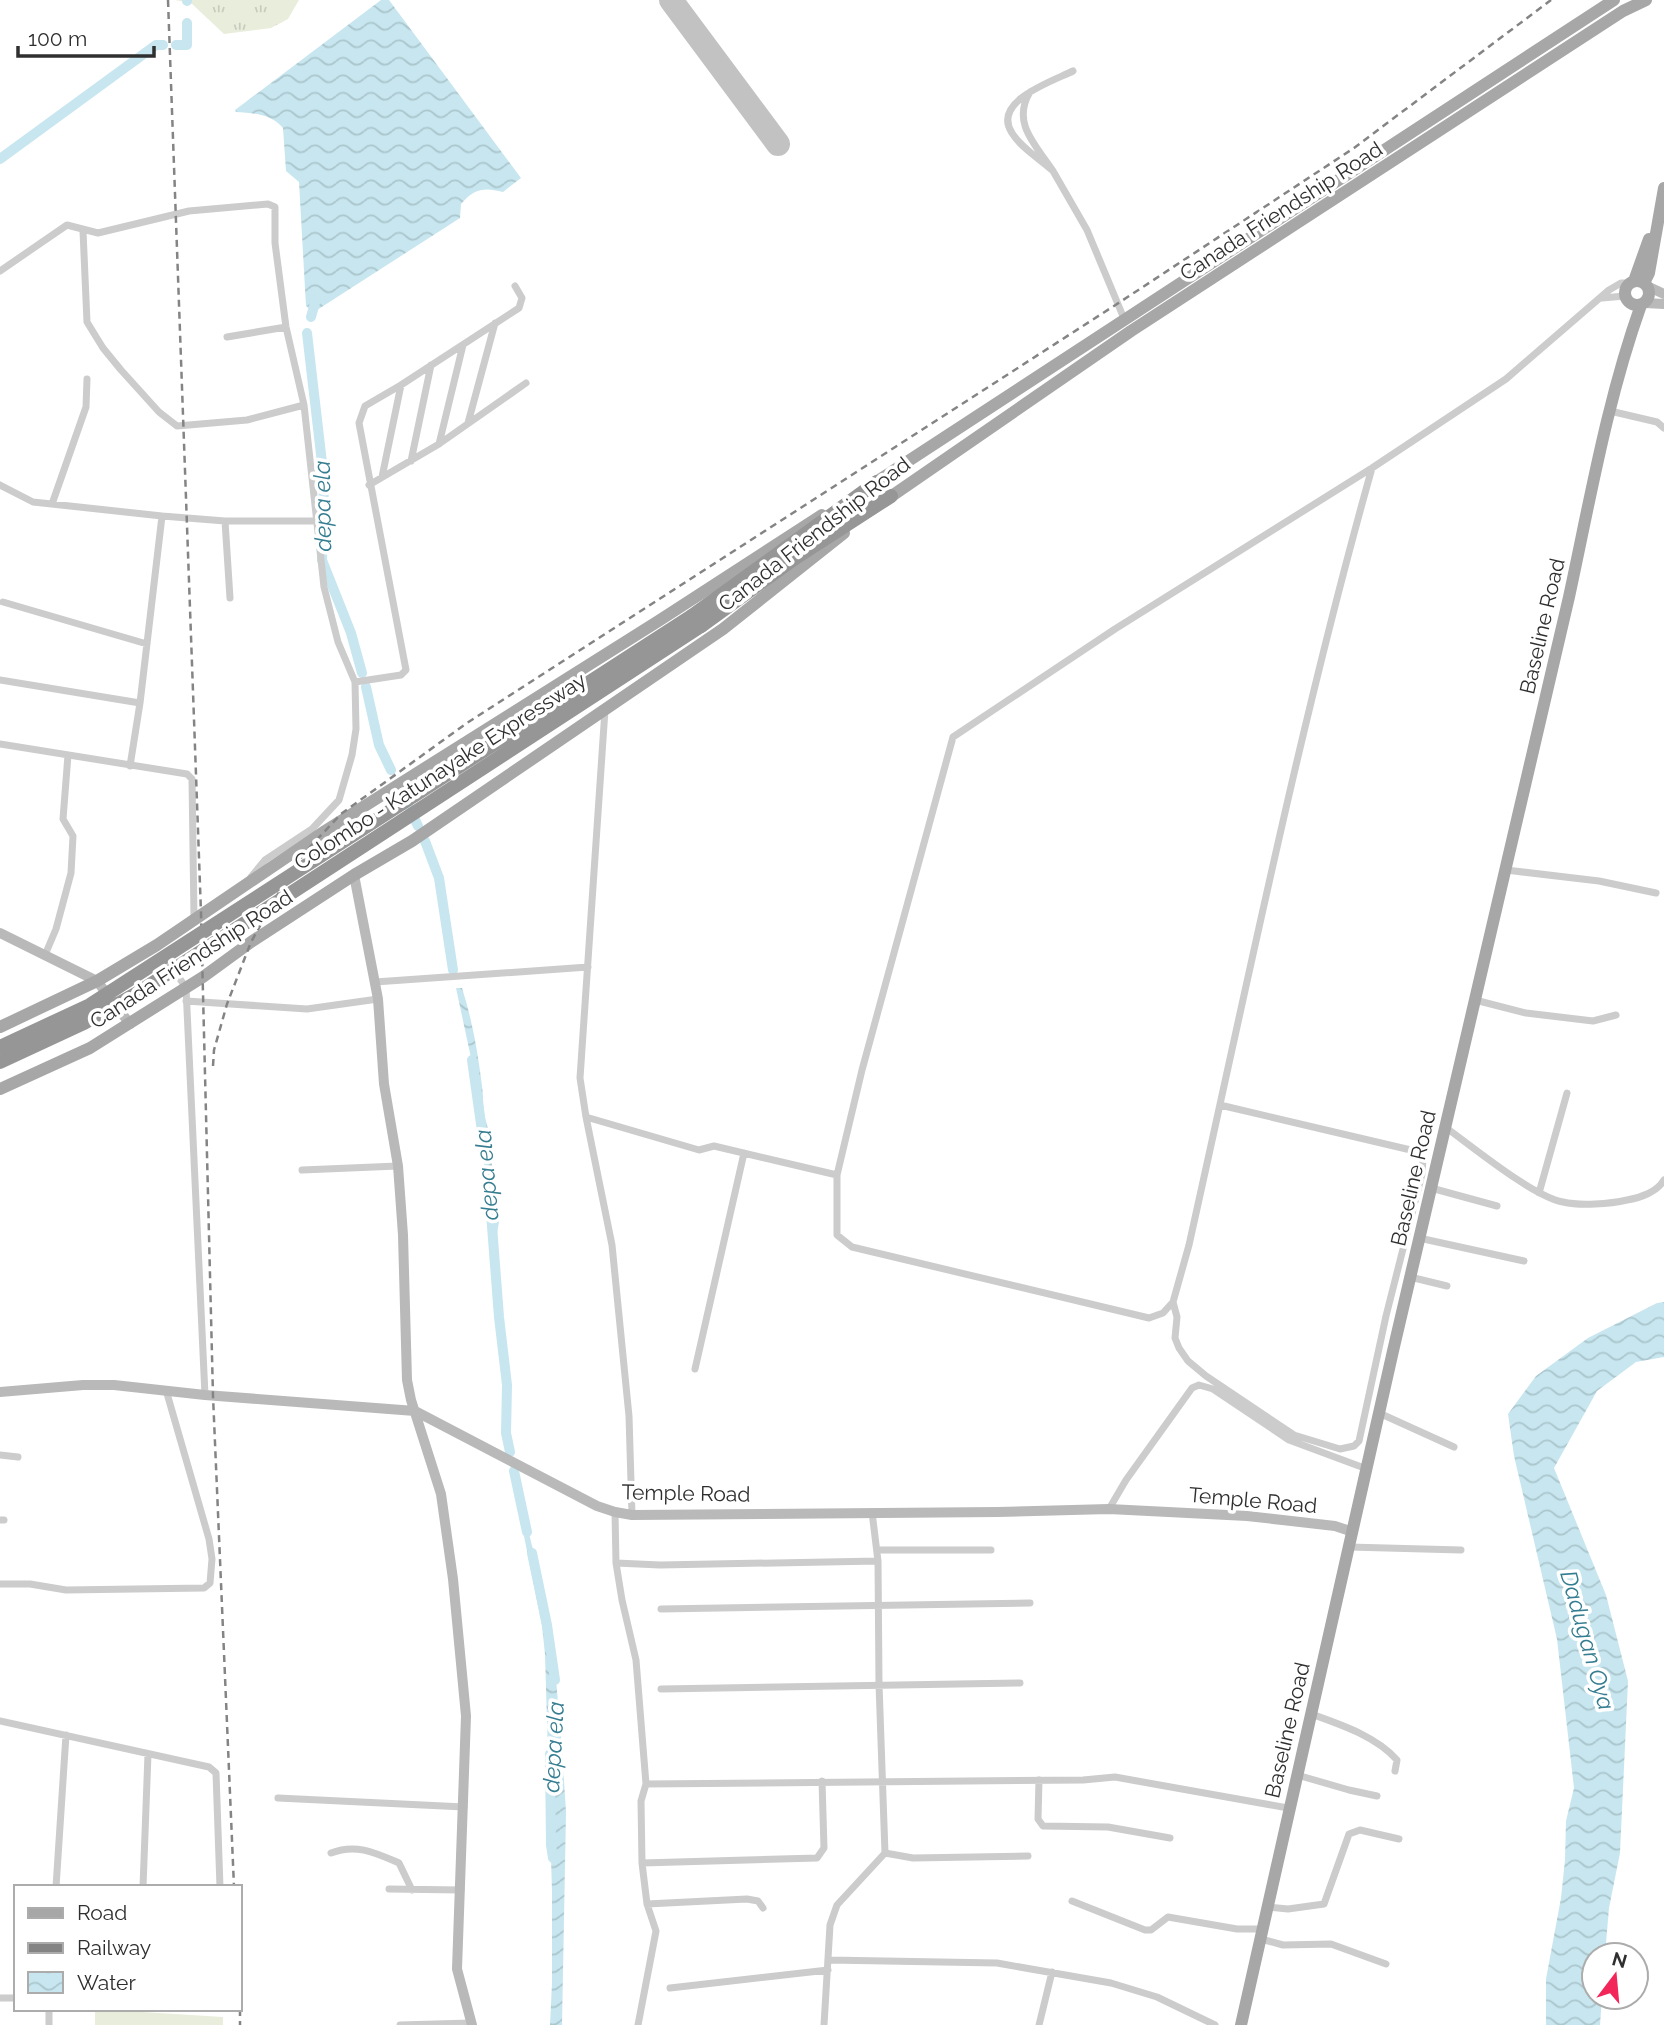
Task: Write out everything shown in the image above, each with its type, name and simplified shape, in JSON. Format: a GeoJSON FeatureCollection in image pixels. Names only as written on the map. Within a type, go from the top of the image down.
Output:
{"type":"FeatureCollection","features":[{"type":"Feature","properties":{"kind":"highway","name":"Colombo - Katunayake Expressway"},"geometry":{"type":"LineString","coordinates":[[0,1062],[84,1023],[139,992],[697,621],[877,482]]}},
{"type":"Feature","properties":{"kind":"highway","name":"Colombo - Katunayake Expressway"},"geometry":{"type":"LineString","coordinates":[[0,1047],[90,1005],[891,496]]}},
{"type":"Feature","properties":{"kind":"main road","name":"Canada Friendship Road"},"geometry":{"type":"LineString","coordinates":[[0,1088],[90,1048],[186,994],[251,942],[412,841],[723,629],[891,496],[1128,326],[1614,0]]}},
{"type":"Feature","properties":{"kind":"main road","name":"Canada Friendship Road"},"geometry":{"type":"LineString","coordinates":[[0,1027],[97,981],[157,945],[337,824],[660,621],[782,539],[1128,326],[1623,11],[1646,0]]}},
{"type":"Feature","properties":{"kind":"main road"},"geometry":{"type":"LineString","coordinates":[[1639,283],[1664,188]]}},
{"type":"Feature","properties":{"kind":"main road"},"geometry":{"type":"LineString","coordinates":[[1639,283],[1649,295],[1635,302],[1626,287],[1639,283]]}},
{"type":"Feature","properties":{"kind":"main road","name":"Baseline Road"},"geometry":{"type":"LineString","coordinates":[[1241,2025],[1288,1808],[1635,302]]}},
{"type":"Feature","properties":{"kind":"street"},"geometry":{"type":"LineString","coordinates":[[1053,171],[1015,138],[1008,126],[1007,116],[1012,106],[1030,93],[1054,78],[1073,71]]}},
{"type":"Feature","properties":{"kind":"street"},"geometry":{"type":"LineString","coordinates":[[1030,93],[1023,110],[1023,124],[1087,230],[1128,326]]}},
{"type":"Feature","properties":{"kind":"street"},"geometry":{"type":"LineString","coordinates":[[0,271],[67,225],[98,233],[189,211],[268,204],[275,207],[275,243],[286,327],[304,405],[324,587],[338,642],[355,682],[356,729],[352,755],[339,800],[312,829],[265,860],[251,875],[250,881]]}},
{"type":"Feature","properties":{"kind":"street"},"geometry":{"type":"LineString","coordinates":[[83,231],[87,322],[103,348],[159,412],[177,426],[247,420],[304,405]]}},
{"type":"Feature","properties":{"kind":"street"},"geometry":{"type":"LineString","coordinates":[[1372,467],[1344,566],[1290,790],[1189,1245],[1173,1302],[1163,1313],[1149,1318],[852,1247],[837,1235],[838,1175],[862,1070],[953,737],[1115,629],[1506,379],[1614,286],[1639,283],[1664,294]]}},
{"type":"Feature","properties":{"kind":"street"},"geometry":{"type":"LineString","coordinates":[[355,682],[401,675],[406,670],[359,423],[365,406],[519,308],[522,298],[515,286]]}},
{"type":"Feature","properties":{"kind":"street"},"geometry":{"type":"LineString","coordinates":[[1601,298],[1664,304]]}},
{"type":"Feature","properties":{"kind":"street"},"geometry":{"type":"LineString","coordinates":[[468,423],[495,323]]}},
{"type":"Feature","properties":{"kind":"street"},"geometry":{"type":"LineString","coordinates":[[227,337],[286,327]]}},
{"type":"Feature","properties":{"kind":"street"},"geometry":{"type":"LineString","coordinates":[[439,444],[463,345]]}},
{"type":"Feature","properties":{"kind":"street"},"geometry":{"type":"LineString","coordinates":[[411,461],[431,365]]}},
{"type":"Feature","properties":{"kind":"street"},"geometry":{"type":"LineString","coordinates":[[52,504],[86,407],[87,379]]}},
{"type":"Feature","properties":{"kind":"street"},"geometry":{"type":"LineString","coordinates":[[369,485],[439,444],[526,383]]}},
{"type":"Feature","properties":{"kind":"street"},"geometry":{"type":"LineString","coordinates":[[382,477],[401,385]]}},
{"type":"Feature","properties":{"kind":"street"},"geometry":{"type":"LineString","coordinates":[[1610,411],[1657,422],[1664,428]]}},
{"type":"Feature","properties":{"kind":"street"},"geometry":{"type":"LineString","coordinates":[[0,485],[33,502],[225,521],[318,521]]}},
{"type":"Feature","properties":{"kind":"street"},"geometry":{"type":"LineString","coordinates":[[130,766],[162,516]]}},
{"type":"Feature","properties":{"kind":"street"},"geometry":{"type":"LineString","coordinates":[[225,521],[230,598]]}},
{"type":"Feature","properties":{"kind":"street"},"geometry":{"type":"LineString","coordinates":[[3,602],[147,644]]}},
{"type":"Feature","properties":{"kind":"street"},"geometry":{"type":"LineString","coordinates":[[0,680],[140,703]]}},
{"type":"Feature","properties":{"kind":"street"},"geometry":{"type":"LineString","coordinates":[[605,710],[580,1078],[612,1245],[629,1416],[632,1515]]}},
{"type":"Feature","properties":{"kind":"street"},"geometry":{"type":"LineString","coordinates":[[0,744],[187,774],[192,779],[194,918]]}},
{"type":"Feature","properties":{"kind":"street"},"geometry":{"type":"LineString","coordinates":[[45,955],[56,929],[71,873],[73,836],[63,819],[68,755]]}},
{"type":"Feature","properties":{"kind":"street"},"geometry":{"type":"LineString","coordinates":[[1506,870],[1599,881],[1656,893]]}},
{"type":"Feature","properties":{"kind":"street"},"geometry":{"type":"LineString","coordinates":[[354,875],[378,999],[384,1084],[398,1166],[408,1389],[441,1494],[453,1578],[466,1716],[457,1969],[471,2024],[400,2025]]}},
{"type":"Feature","properties":{"kind":"street"},"geometry":{"type":"LineString","coordinates":[[0,933],[97,981],[130,1024]]}},
{"type":"Feature","properties":{"kind":"street"},"geometry":{"type":"LineString","coordinates":[[157,945],[186,994],[205,1395]]}},
{"type":"Feature","properties":{"kind":"street"},"geometry":{"type":"LineString","coordinates":[[375,982],[588,967]]}},
{"type":"Feature","properties":{"kind":"street"},"geometry":{"type":"LineString","coordinates":[[186,994],[307,1009],[378,999]]}},
{"type":"Feature","properties":{"kind":"street"},"geometry":{"type":"LineString","coordinates":[[1475,1000],[1525,1013],[1593,1021],[1616,1015]]}},
{"type":"Feature","properties":{"kind":"street"},"geometry":{"type":"LineString","coordinates":[[1539,1193],[1567,1093]]}},
{"type":"Feature","properties":{"kind":"street"},"geometry":{"type":"LineString","coordinates":[[1173,1302],[1177,1317],[1175,1338],[1179,1348],[1188,1361],[1206,1376],[1294,1435],[1340,1449],[1354,1446],[1359,1441],[1386,1316],[1422,1174],[1423,1158],[1415,1151],[1220,1105]]}},
{"type":"Feature","properties":{"kind":"street"},"geometry":{"type":"LineString","coordinates":[[586,1117],[699,1150],[714,1146],[838,1175]]}},
{"type":"Feature","properties":{"kind":"street"},"geometry":{"type":"LineString","coordinates":[[1445,1127],[1539,1193],[1563,1203],[1614,1203],[1638,1198],[1661,1185],[1664,1180]]}},
{"type":"Feature","properties":{"kind":"street"},"geometry":{"type":"LineString","coordinates":[[695,1369],[744,1153]]}},
{"type":"Feature","properties":{"kind":"street"},"geometry":{"type":"LineString","coordinates":[[302,1170],[398,1166]]}},
{"type":"Feature","properties":{"kind":"street"},"geometry":{"type":"LineString","coordinates":[[1431,1188],[1497,1206]]}},
{"type":"Feature","properties":{"kind":"street"},"geometry":{"type":"LineString","coordinates":[[1419,1238],[1524,1261]]}},
{"type":"Feature","properties":{"kind":"street"},"geometry":{"type":"LineString","coordinates":[[1410,1276],[1447,1286]]}},
{"type":"Feature","properties":{"kind":"street","name":"Temple Road"},"geometry":{"type":"LineString","coordinates":[[0,1392],[114,1385],[205,1395],[415,1411],[597,1506],[632,1515],[1109,1509],[1247,1516],[1335,1526],[1353,1532]]}},
{"type":"Feature","properties":{"kind":"street"},"geometry":{"type":"LineString","coordinates":[[1109,1509],[1126,1480],[1192,1388],[1199,1385],[1213,1388],[1289,1440],[1367,1469]]}},
{"type":"Feature","properties":{"kind":"street"},"geometry":{"type":"LineString","coordinates":[[0,1584],[30,1584],[66,1590],[204,1588],[210,1583],[212,1559],[209,1539],[166,1390]]}},
{"type":"Feature","properties":{"kind":"street"},"geometry":{"type":"LineString","coordinates":[[1379,1413],[1454,1447]]}},
{"type":"Feature","properties":{"kind":"street"},"geometry":{"type":"LineString","coordinates":[[0,1455],[18,1457]]}},
{"type":"Feature","properties":{"kind":"street"},"geometry":{"type":"LineString","coordinates":[[615,1512],[616,1563],[636,1660],[646,1784],[641,1801],[642,1863],[647,1904],[656,1931],[638,2025]]}},
{"type":"Feature","properties":{"kind":"street"},"geometry":{"type":"LineString","coordinates":[[824,2025],[830,1925],[837,1905],[885,1853],[878,1561],[872,1512]]}},
{"type":"Feature","properties":{"kind":"street"},"geometry":{"type":"LineString","coordinates":[[1349,1548],[1461,1550]]}},
{"type":"Feature","properties":{"kind":"street"},"geometry":{"type":"LineString","coordinates":[[877,1550],[991,1550]]}},
{"type":"Feature","properties":{"kind":"street"},"geometry":{"type":"LineString","coordinates":[[616,1563],[660,1565],[878,1561]]}},
{"type":"Feature","properties":{"kind":"street"},"geometry":{"type":"LineString","coordinates":[[661,1609],[1030,1603]]}},
{"type":"Feature","properties":{"kind":"street"},"geometry":{"type":"LineString","coordinates":[[661,1689],[1020,1683]]}},
{"type":"Feature","properties":{"kind":"street"},"geometry":{"type":"LineString","coordinates":[[1310,1714],[1353,1731],[1387,1751],[1396,1760],[1395,1771]]}},
{"type":"Feature","properties":{"kind":"street"},"geometry":{"type":"LineString","coordinates":[[0,1721],[209,1767],[216,1773],[220,1885]]}},
{"type":"Feature","properties":{"kind":"street"},"geometry":{"type":"LineString","coordinates":[[56,1885],[66,1735]]}},
{"type":"Feature","properties":{"kind":"street"},"geometry":{"type":"LineString","coordinates":[[143,1885],[148,1754]]}},
{"type":"Feature","properties":{"kind":"street"},"geometry":{"type":"LineString","coordinates":[[1296,1775],[1377,1796]]}},
{"type":"Feature","properties":{"kind":"street"},"geometry":{"type":"LineString","coordinates":[[646,1784],[822,1781],[883,1783],[1115,1777],[1288,1808]]}},
{"type":"Feature","properties":{"kind":"street"},"geometry":{"type":"LineString","coordinates":[[1039,1780],[1038,1819],[1042,1826],[1108,1827],[1170,1838]]}},
{"type":"Feature","properties":{"kind":"street"},"geometry":{"type":"LineString","coordinates":[[642,1863],[817,1858],[824,1848],[822,1781]]}},
{"type":"Feature","properties":{"kind":"street"},"geometry":{"type":"LineString","coordinates":[[278,1798],[464,1807]]}},
{"type":"Feature","properties":{"kind":"street"},"geometry":{"type":"LineString","coordinates":[[1268,1906],[1287,1909],[1324,1904],[1349,1834],[1360,1830],[1399,1839]]}},
{"type":"Feature","properties":{"kind":"street"},"geometry":{"type":"LineString","coordinates":[[331,1853],[346,1847],[372,1852],[400,1863],[412,1890]]}},
{"type":"Feature","properties":{"kind":"street"},"geometry":{"type":"LineString","coordinates":[[885,1853],[913,1858],[1028,1856]]}},
{"type":"Feature","properties":{"kind":"street"},"geometry":{"type":"LineString","coordinates":[[389,1889],[461,1890]]}},
{"type":"Feature","properties":{"kind":"street"},"geometry":{"type":"LineString","coordinates":[[647,1904],[747,1899],[758,1901],[763,1908]]}},
{"type":"Feature","properties":{"kind":"street"},"geometry":{"type":"LineString","coordinates":[[1072,1901],[1145,1930],[1151,1930],[1168,1917],[1262,1934],[1283,1945],[1331,1944],[1386,1964]]}},
{"type":"Feature","properties":{"kind":"street"},"geometry":{"type":"LineString","coordinates":[[829,1960],[997,1963],[1052,1972],[1111,1983],[1157,1997],[1215,2025]]}},
{"type":"Feature","properties":{"kind":"street"},"geometry":{"type":"LineString","coordinates":[[670,1988],[828,1970]]}},
{"type":"Feature","properties":{"kind":"street"},"geometry":{"type":"LineString","coordinates":[[1039,2025],[1052,1972]]}},
{"type":"Feature","properties":{"kind":"green space"},"geometry":{"type":"Polygon","coordinates":[[[175,0],[299,0],[288,19],[271,28],[224,34],[191,3],[175,0]]]}},
{"type":"Feature","properties":{"kind":"green space"},"geometry":{"type":"Polygon","coordinates":[[[95,2011],[223,2017],[223,2025],[95,2025],[95,2011]]]}},
{"type":"Feature","properties":{"kind":"water"},"geometry":{"type":"Polygon","coordinates":[[[381,0],[389,0],[521,178],[503,192],[485,190],[470,195],[461,204],[460,218],[313,311],[306,306],[299,182],[286,171],[283,128],[268,117],[235,110],[381,0]]]}},
{"type":"Feature","properties":{"kind":"water"},"geometry":{"type":"Polygon","coordinates":[[[456,988],[462,988],[479,1061],[499,1222],[496,1239],[484,1163],[479,1095],[456,988]]]}},
{"type":"Feature","properties":{"kind":"water","name":"Dadugan Oya"},"geometry":{"type":"Polygon","coordinates":[[[1664,1302],[1664,1357],[1636,1362],[1597,1391],[1554,1468],[1606,1595],[1628,1681],[1620,1853],[1609,1908],[1606,1941],[1580,1941],[1580,2011],[1601,2011],[1600,2025],[1546,2025],[1546,1979],[1561,1898],[1566,1821],[1574,1788],[1557,1639],[1514,1456],[1508,1414],[1536,1376],[1588,1338],[1664,1302]]]}},
{"type":"Feature","properties":{"kind":"water"},"geometry":{"type":"Polygon","coordinates":[[[521,1521],[526,1521],[537,1585],[552,1635],[550,1652],[556,1679],[562,1750],[566,1812],[562,2025],[550,2025],[552,1891],[545,1654],[521,1521]]]}},
{"type":"Feature","properties":{"kind":"waterway"},"geometry":{"type":"LineString","coordinates":[[176,45],[187,45],[187,23]]}},
{"type":"Feature","properties":{"kind":"waterway"},"geometry":{"type":"LineString","coordinates":[[0,159],[156,45],[163,45]]}},
{"type":"Feature","properties":{"kind":"waterway","name":"depa ela"},"geometry":{"type":"LineString","coordinates":[[311,317],[316,299]]}},
{"type":"Feature","properties":{"kind":"waterway","name":"depa ela"},"geometry":{"type":"LineString","coordinates":[[307,333],[324,480],[322,560],[351,633],[362,673]]}},
{"type":"Feature","properties":{"kind":"waterway","name":"depa ela"},"geometry":{"type":"LineString","coordinates":[[366,687],[379,745],[391,770]]}},
{"type":"Feature","properties":{"kind":"waterway","name":"depa ela"},"geometry":{"type":"LineString","coordinates":[[402,793],[418,826]]}},
{"type":"Feature","properties":{"kind":"waterway","name":"depa ela"},"geometry":{"type":"LineString","coordinates":[[425,841],[439,878],[453,970]]}},
{"type":"Feature","properties":{"kind":"waterway","name":"depa ela"},"geometry":{"type":"LineString","coordinates":[[472,1060],[483,1138]]}},
{"type":"Feature","properties":{"kind":"waterway","name":"depa ela"},"geometry":{"type":"LineString","coordinates":[[491,1213],[507,1385],[506,1433],[510,1452]]}},
{"type":"Feature","properties":{"kind":"waterway","name":"depa ela"},"geometry":{"type":"LineString","coordinates":[[514,1471],[527,1532]]}},
{"type":"Feature","properties":{"kind":"waterway","name":"depa ela"},"geometry":{"type":"LineString","coordinates":[[532,1553],[555,1680]]}},
{"type":"Feature","properties":{"kind":"waterway","name":"depa ela"},"geometry":{"type":"LineString","coordinates":[[550,1754],[553,1858]]}},
{"type":"Feature","properties":{"kind":"taxiway"},"geometry":{"type":"LineString","coordinates":[[671,0],[778,144]]}},
{"type":"Feature","properties":{"kind":"railway"},"geometry":{"type":"LineString","coordinates":[[168,0],[201,913],[213,1396],[234,1885]]}},
{"type":"Feature","properties":{"kind":"railway"},"geometry":{"type":"LineString","coordinates":[[213,1066],[214,1050],[227,1004],[251,942],[292,869],[341,814],[467,723],[1354,148],[1551,0]]}},
{"type":"Feature","properties":{"kind":"railway"},"geometry":{"type":"LineString","coordinates":[[240,2011],[240,2025]]}}]}
